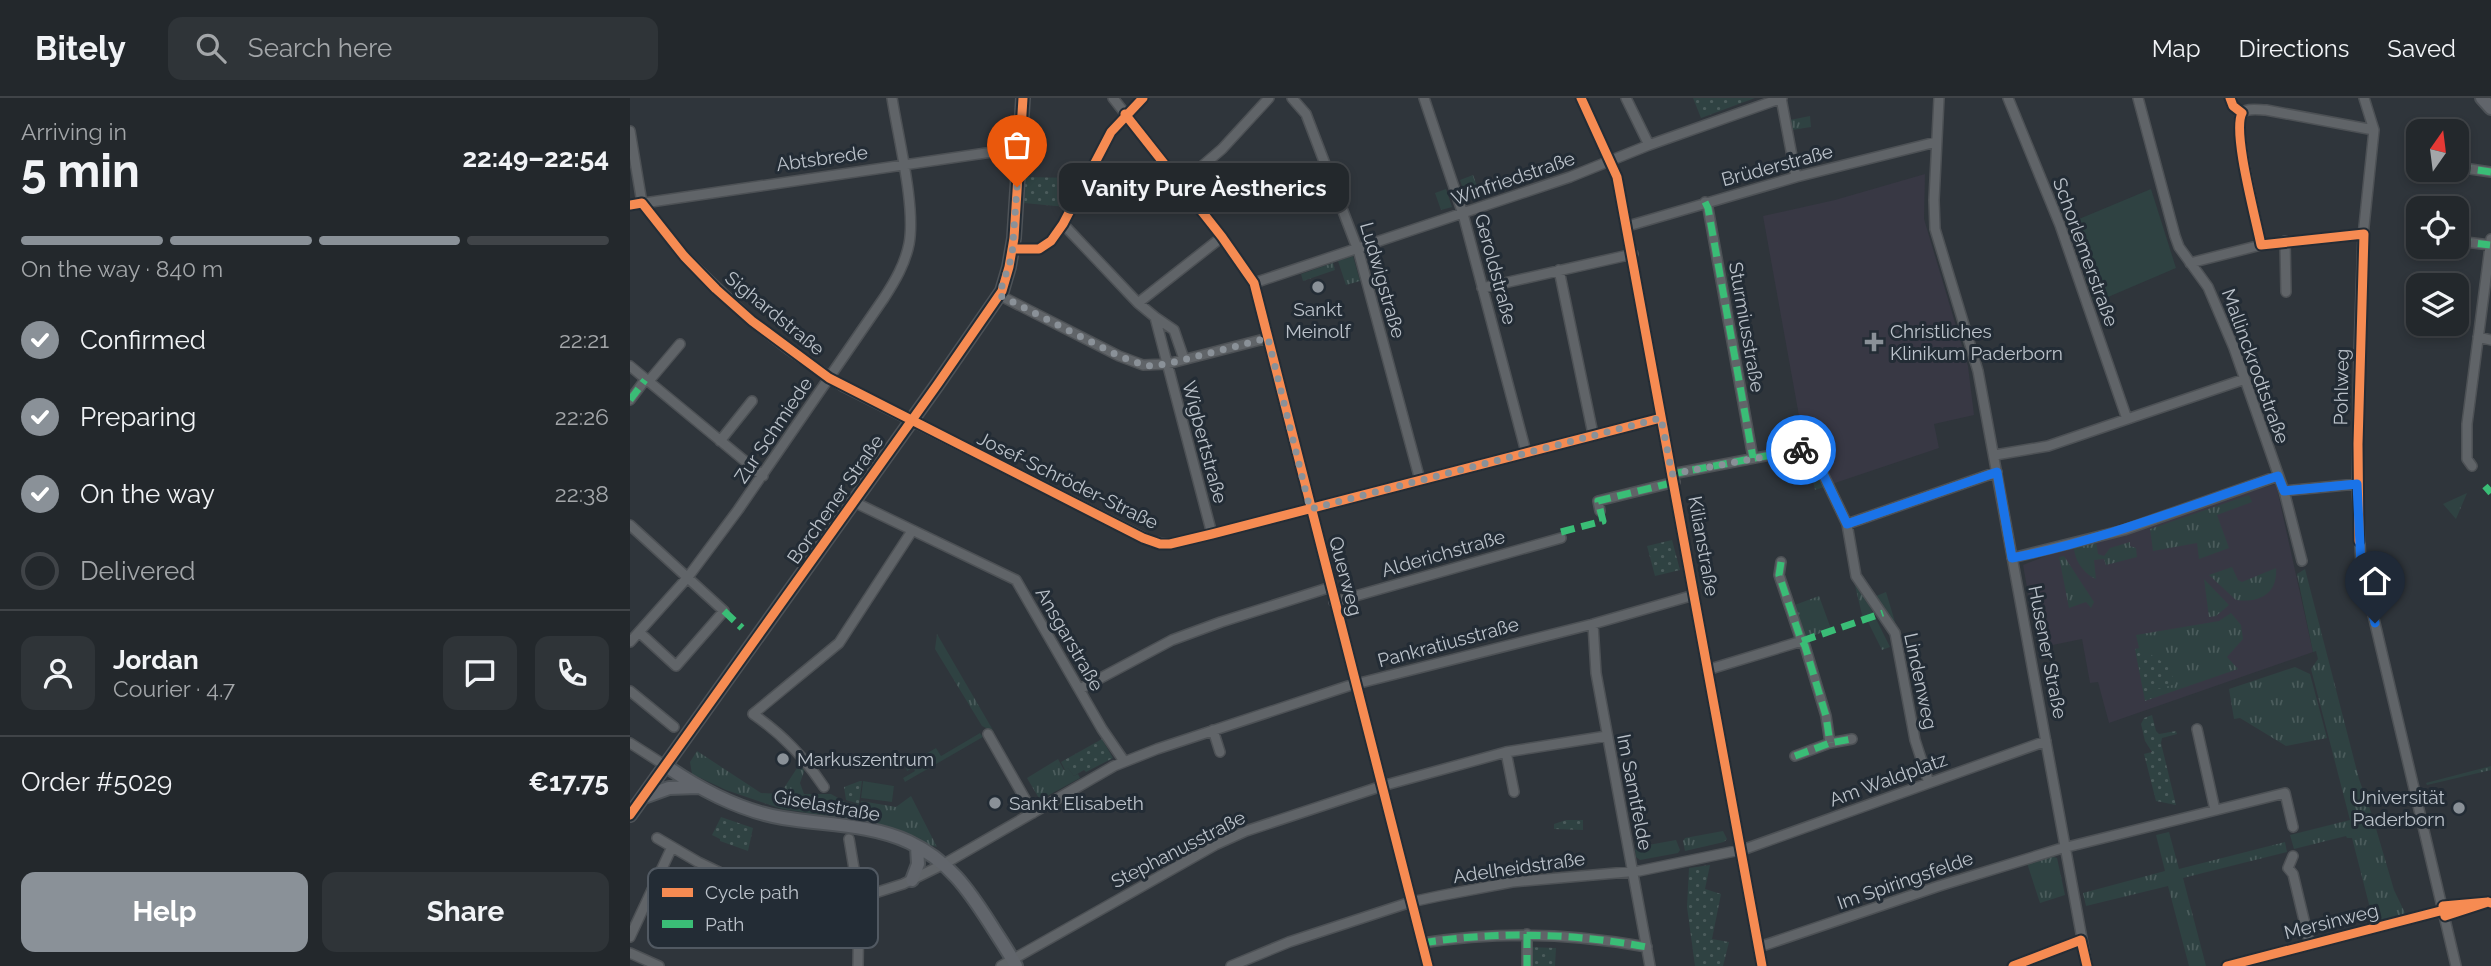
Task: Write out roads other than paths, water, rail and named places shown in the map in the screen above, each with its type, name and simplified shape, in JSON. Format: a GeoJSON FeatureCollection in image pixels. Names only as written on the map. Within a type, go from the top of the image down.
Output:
{"type":"FeatureCollection","features":[{"type":"Feature","properties":{"kind":"main road","name":"Borchener Straße"},"geometry":{"type":"LineString","coordinates":[[630,815],[999,295],[1009,270],[1013,249],[1023,98]]}},
{"type":"Feature","properties":{"kind":"main road"},"geometry":{"type":"LineString","coordinates":[[2482,98],[2491,108]]}},
{"type":"Feature","properties":{"kind":"main road","name":"Giselastraße"},"geometry":{"type":"LineString","coordinates":[[666,766],[700,787],[747,809],[779,817],[869,830],[893,836],[917,847],[944,864],[968,889],[1014,963]]}},
{"type":"Feature","properties":{"kind":"main road"},"geometry":{"type":"LineString","coordinates":[[644,797],[669,788],[700,787]]}},
{"type":"Feature","properties":{"kind":"main road"},"geometry":{"type":"LineString","coordinates":[[912,880],[918,864],[917,847]]}},
{"type":"Feature","properties":{"kind":"street","name":"Zur Schmiede"},"geometry":{"type":"LineString","coordinates":[[630,642],[688,577],[763,476],[884,298],[903,263],[911,222],[892,98]]}},
{"type":"Feature","properties":{"kind":"street","name":"Querweg"},"geometry":{"type":"LineString","coordinates":[[1112,98],[1222,237],[1254,284],[1428,966]]}},
{"type":"Feature","properties":{"kind":"street"},"geometry":{"type":"LineString","coordinates":[[1013,249],[1039,249],[1051,242],[1111,132],[1125,114],[1143,98]]}},
{"type":"Feature","properties":{"kind":"street"},"geometry":{"type":"LineString","coordinates":[[1180,185],[1222,149],[1269,98]]}},
{"type":"Feature","properties":{"kind":"street","name":"Ludwigstraße"},"geometry":{"type":"LineString","coordinates":[[1292,98],[1306,114],[1358,248],[1420,480]]}},
{"type":"Feature","properties":{"kind":"street","name":"Geroldstraße"},"geometry":{"type":"LineString","coordinates":[[1424,98],[1463,214],[1526,452]]}},
{"type":"Feature","properties":{"kind":"street","name":"Kilianstraße"},"geometry":{"type":"LineString","coordinates":[[1581,98],[1612,162],[1628,226],[1762,966]]}},
{"type":"Feature","properties":{"kind":"street"},"geometry":{"type":"LineString","coordinates":[[1626,98],[1649,145]]}},
{"type":"Feature","properties":{"kind":"street"},"geometry":{"type":"LineString","coordinates":[[1782,98],[1796,177]]}},
{"type":"Feature","properties":{"kind":"street","name":"Winfriedstraße"},"geometry":{"type":"LineString","coordinates":[[1254,284],[1612,162],[1649,145],[1782,98]]}},
{"type":"Feature","properties":{"kind":"street","name":"Husener Straße"},"geometry":{"type":"LineString","coordinates":[[1939,98],[1934,215],[1937,238],[1975,360],[2046,741],[2063,848],[2087,966]]}},
{"type":"Feature","properties":{"kind":"street","name":"Schorlemerstraße"},"geometry":{"type":"LineString","coordinates":[[2008,98],[2060,225],[2126,419]]}},
{"type":"Feature","properties":{"kind":"street","name":"Mallinckrodtstraße"},"geometry":{"type":"LineString","coordinates":[[2138,98],[2175,236],[2218,309],[2284,491],[2302,561]]}},
{"type":"Feature","properties":{"kind":"street","name":"Pohlweg"},"geometry":{"type":"LineString","coordinates":[[2364,98],[2374,131],[2364,234],[2357,484],[2361,565],[2456,966]]}},
{"type":"Feature","properties":{"kind":"street"},"geometry":{"type":"LineString","coordinates":[[2261,245],[2240,142],[2239,117],[2242,113],[2266,110],[2374,131]]}},
{"type":"Feature","properties":{"kind":"street","name":"Sighardstraße"},"geometry":{"type":"LineString","coordinates":[[630,131],[642,203],[684,256],[716,289],[752,321],[829,378],[912,420]]}},
{"type":"Feature","properties":{"kind":"street","name":"Brüderstraße"},"geometry":{"type":"LineString","coordinates":[[1628,226],[1796,177],[1936,142]]}},
{"type":"Feature","properties":{"kind":"street","name":"Abtsbrede"},"geometry":{"type":"LineString","coordinates":[[630,205],[1020,148]]}},
{"type":"Feature","properties":{"kind":"street"},"geometry":{"type":"LineString","coordinates":[[2469,169],[2491,172]]}},
{"type":"Feature","properties":{"kind":"street","name":"Sturmiusstraße"},"geometry":{"type":"LineString","coordinates":[[1705,202],[1753,458]]}},
{"type":"Feature","properties":{"kind":"street","name":"Wigbertstraße"},"geometry":{"type":"LineString","coordinates":[[1063,224],[1138,303],[1174,330],[1184,359]]}},
{"type":"Feature","properties":{"kind":"street"},"geometry":{"type":"LineString","coordinates":[[2190,263],[2284,241],[2364,234]]}},
{"type":"Feature","properties":{"kind":"street"},"geometry":{"type":"LineString","coordinates":[[1138,303],[1222,237]]}},
{"type":"Feature","properties":{"kind":"street"},"geometry":{"type":"LineString","coordinates":[[2472,466],[2467,459],[2467,424],[2491,239]]}},
{"type":"Feature","properties":{"kind":"street"},"geometry":{"type":"LineString","coordinates":[[2284,241],[2286,292]]}},
{"type":"Feature","properties":{"kind":"street"},"geometry":{"type":"LineString","coordinates":[[2469,243],[2490,246]]}},
{"type":"Feature","properties":{"kind":"street"},"geometry":{"type":"LineString","coordinates":[[1482,288],[1633,254]]}},
{"type":"Feature","properties":{"kind":"street"},"geometry":{"type":"LineString","coordinates":[[1559,270],[1593,434]]}},
{"type":"Feature","properties":{"kind":"street"},"geometry":{"type":"LineString","coordinates":[[999,295],[1133,362],[1153,366],[1268,338]]}},
{"type":"Feature","properties":{"kind":"street","name":"Wigbertstraße"},"geometry":{"type":"LineString","coordinates":[[1154,317],[1212,534]]}},
{"type":"Feature","properties":{"kind":"street"},"geometry":{"type":"LineString","coordinates":[[2478,337],[2491,340]]}},
{"type":"Feature","properties":{"kind":"street"},"geometry":{"type":"LineString","coordinates":[[630,400],[680,344]]}},
{"type":"Feature","properties":{"kind":"street"},"geometry":{"type":"LineString","coordinates":[[630,366],[763,476]]}},
{"type":"Feature","properties":{"kind":"street"},"geometry":{"type":"LineString","coordinates":[[1994,455],[2048,446],[2245,379]]}},
{"type":"Feature","properties":{"kind":"street"},"geometry":{"type":"LineString","coordinates":[[720,441],[751,401]]}},
{"type":"Feature","properties":{"kind":"street","name":"Josef-Schröder-Straße"},"geometry":{"type":"LineString","coordinates":[[912,420],[1143,538],[1160,544],[1170,544],[1661,418]]}},
{"type":"Feature","properties":{"kind":"street","name":"Lindenweg"},"geometry":{"type":"LineString","coordinates":[[1673,478],[1797,450],[1810,452],[1815,457],[1847,524],[1856,576],[1895,633],[1915,740],[1928,783]]}},
{"type":"Feature","properties":{"kind":"street"},"geometry":{"type":"LineString","coordinates":[[1847,524],[1997,472]]}},
{"type":"Feature","properties":{"kind":"street"},"geometry":{"type":"LineString","coordinates":[[2012,558],[2124,530],[2278,476]]}},
{"type":"Feature","properties":{"kind":"street","name":"Kilianstraße"},"geometry":{"type":"LineString","coordinates":[[1600,510],[1598,502],[1673,478]]}},
{"type":"Feature","properties":{"kind":"street"},"geometry":{"type":"LineString","coordinates":[[2284,491],[2357,484]]}},
{"type":"Feature","properties":{"kind":"street","name":"Ansgarstraße"},"geometry":{"type":"LineString","coordinates":[[854,502],[1016,580],[1124,761]]}},
{"type":"Feature","properties":{"kind":"street"},"geometry":{"type":"LineString","coordinates":[[630,525],[724,611],[676,666],[639,632]]}},
{"type":"Feature","properties":{"kind":"street"},"geometry":{"type":"LineString","coordinates":[[824,787],[807,761],[788,741],[753,714],[839,643],[912,531]]}},
{"type":"Feature","properties":{"kind":"street","name":"Alderichstraße"},"geometry":{"type":"LineString","coordinates":[[1334,602],[1561,538]]}},
{"type":"Feature","properties":{"kind":"street"},"geometry":{"type":"LineString","coordinates":[[1781,562],[1779,575],[1826,716],[1830,743]]}},
{"type":"Feature","properties":{"kind":"street"},"geometry":{"type":"LineString","coordinates":[[1080,689],[1172,640],[1331,587]]}},
{"type":"Feature","properties":{"kind":"street","name":"Pankratiusstraße"},"geometry":{"type":"LineString","coordinates":[[878,892],[912,880],[944,864],[1124,761],[1356,684],[1593,624],[1695,595]]}},
{"type":"Feature","properties":{"kind":"street","name":"Im Samtfelde"},"geometry":{"type":"LineString","coordinates":[[1593,624],[1596,673],[1650,966]]}},
{"type":"Feature","properties":{"kind":"street"},"geometry":{"type":"LineString","coordinates":[[1707,670],[1802,641]]}},
{"type":"Feature","properties":{"kind":"street"},"geometry":{"type":"LineString","coordinates":[[630,691],[674,727]]}},
{"type":"Feature","properties":{"kind":"street"},"geometry":{"type":"LineString","coordinates":[[2197,729],[2214,810]]}},
{"type":"Feature","properties":{"kind":"street"},"geometry":{"type":"LineString","coordinates":[[1213,730],[1220,752]]}},
{"type":"Feature","properties":{"kind":"street"},"geometry":{"type":"LineString","coordinates":[[988,734],[1034,813]]}},
{"type":"Feature","properties":{"kind":"street","name":"Stephanusstraße"},"geometry":{"type":"LineString","coordinates":[[1001,966],[1014,963],[1231,837],[1382,786],[1506,752],[1607,736]]}},
{"type":"Feature","properties":{"kind":"street"},"geometry":{"type":"LineString","coordinates":[[1795,756],[1830,743],[1852,739]]}},
{"type":"Feature","properties":{"kind":"street","name":"Am Waldplatz"},"geometry":{"type":"LineString","coordinates":[[1632,872],[1741,850],[2046,741]]}},
{"type":"Feature","properties":{"kind":"street"},"geometry":{"type":"LineString","coordinates":[[630,743],[666,766]]}},
{"type":"Feature","properties":{"kind":"street"},"geometry":{"type":"LineString","coordinates":[[1506,752],[1514,792]]}},
{"type":"Feature","properties":{"kind":"street","name":"Im Spiringsfelde"},"geometry":{"type":"LineString","coordinates":[[1759,947],[1939,886],[2063,848],[2286,793],[2294,827]]}},
{"type":"Feature","properties":{"kind":"street","name":"Pankratiusstraße"},"geometry":{"type":"LineString","coordinates":[[657,838],[712,868]]}},
{"type":"Feature","properties":{"kind":"street"},"geometry":{"type":"LineString","coordinates":[[849,839],[854,868]]}},
{"type":"Feature","properties":{"kind":"street"},"geometry":{"type":"LineString","coordinates":[[662,868],[672,847]]}},
{"type":"Feature","properties":{"kind":"street","name":"Mersinweg"},"geometry":{"type":"LineString","coordinates":[[2293,856],[2288,868],[2295,880],[2310,944]]}},
{"type":"Feature","properties":{"kind":"street","name":"Adelheidstraße"},"geometry":{"type":"LineString","coordinates":[[1231,966],[1280,945],[1411,902],[1512,882],[1632,872]]}},
{"type":"Feature","properties":{"kind":"street"},"geometry":{"type":"LineString","coordinates":[[630,937],[648,898]]}},
{"type":"Feature","properties":{"kind":"street","name":"Mersinweg"},"geometry":{"type":"LineString","coordinates":[[2227,966],[2444,910]]}},
{"type":"Feature","properties":{"kind":"street"},"geometry":{"type":"LineString","coordinates":[[1527,934],[1527,966]]}},
{"type":"Feature","properties":{"kind":"street"},"geometry":{"type":"LineString","coordinates":[[1422,943],[1527,934],[1592,937],[1647,947]]}},
{"type":"Feature","properties":{"kind":"street"},"geometry":{"type":"LineString","coordinates":[[2013,966],[2081,940]]}},
{"type":"Feature","properties":{"kind":"street"},"geometry":{"type":"LineString","coordinates":[[858,948],[858,966]]}},
{"type":"Feature","properties":{"kind":"street"},"geometry":{"type":"LineString","coordinates":[[630,953],[659,966]]}},
{"type":"Feature","properties":{"kind":"place","name":"Vanity Pure Àestherics"},"geometry":{"type":"Point","coordinates":[1017,187]}},
{"type":"Feature","properties":{"kind":"place","name":"Sankt Meinolf"},"geometry":{"type":"Point","coordinates":[1318,287]}},
{"type":"Feature","properties":{"kind":"place","name":"Christliches Klinikum Paderborn"},"geometry":{"type":"Point","coordinates":[1874,342]}},
{"type":"Feature","properties":{"kind":"place","name":"Markuszentrum"},"geometry":{"type":"Point","coordinates":[783,759]}},
{"type":"Feature","properties":{"kind":"place","name":"Sankt Elisabeth"},"geometry":{"type":"Point","coordinates":[995,803]}},
{"type":"Feature","properties":{"kind":"place","name":"Universität Paderborn"},"geometry":{"type":"Point","coordinates":[2459,808]}}]}
